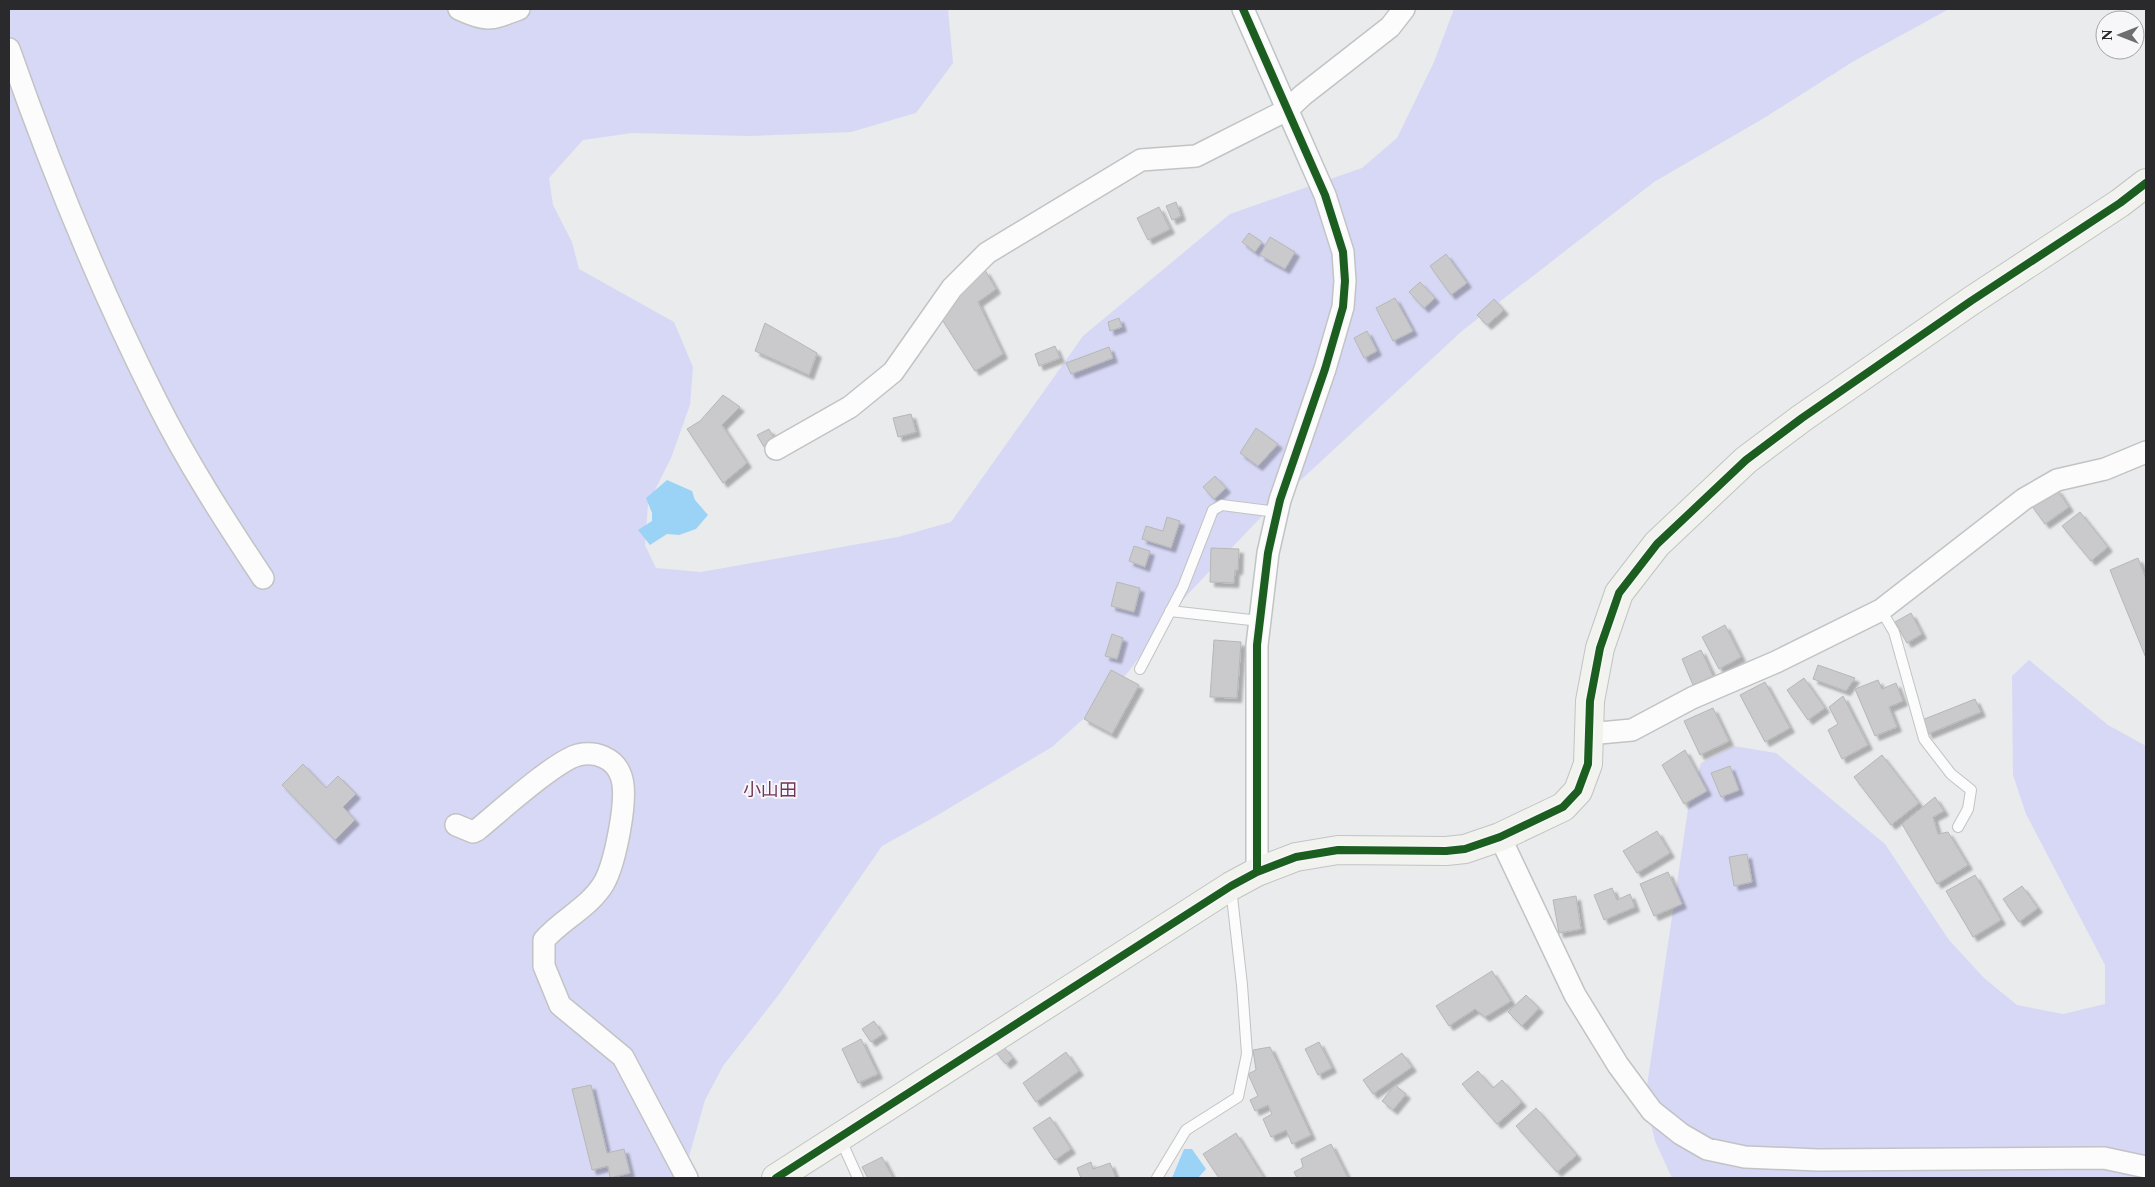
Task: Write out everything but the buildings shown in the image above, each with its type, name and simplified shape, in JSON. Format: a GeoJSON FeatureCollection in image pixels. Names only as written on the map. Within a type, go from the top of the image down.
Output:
{"type":"FeatureCollection","features":[{"type":"Feature","properties":{"kind":"street"},"geometry":{"type":"LineString","coordinates":[[458,9],[480,19],[500,16],[519,9]]}},
{"type":"Feature","properties":{"kind":"street"},"geometry":{"type":"LineString","coordinates":[[1243,9],[1325,195],[1343,252],[1345,281],[1343,307],[1325,369],[1277,512],[1268,554],[1257,645],[1257,872]]}},
{"type":"Feature","properties":{"kind":"street"},"geometry":{"type":"LineString","coordinates":[[776,449],[850,407],[893,372],[952,288],[987,254],[1141,160],[1196,156],[1287,110],[1302,95],[1390,27],[1404,9]]}},
{"type":"Feature","properties":{"kind":"street"},"geometry":{"type":"LineString","coordinates":[[9,49],[43,146],[113,310],[157,402],[220,514],[263,578]]}},
{"type":"Feature","properties":{"kind":"street"},"geometry":{"type":"LineString","coordinates":[[776,1178],[1231,886],[1257,872],[1296,857],[1338,850],[1446,851],[1465,849],[1500,837],[1563,806],[1578,792],[1588,764],[1590,700],[1600,648],[1619,593],[1657,544],[1746,460],[1802,418],[2146,183]]}},
{"type":"Feature","properties":{"kind":"street"},"geometry":{"type":"LineString","coordinates":[[1588,734],[1632,730],[1692,698],[1776,662],[1881,610],[2024,499],[2057,480],[2105,469],[2146,452]]}},
{"type":"Feature","properties":{"kind":"street"},"geometry":{"type":"LineString","coordinates":[[456,825],[472,832],[478,830],[555,767],[577,755],[595,754],[612,760],[622,777],[622,824],[614,857],[604,883],[586,906],[555,927],[544,940],[544,966],[560,1005],[623,1057],[687,1178]]}},
{"type":"Feature","properties":{"kind":"street"},"geometry":{"type":"LineString","coordinates":[[1500,837],[1575,995],[1618,1065],[1652,1111],[1681,1134],[1707,1149],[1745,1157],[1818,1160],[2104,1158],[2146,1167]]}},
{"type":"Feature","properties":{"kind":"lane"},"geometry":{"type":"LineString","coordinates":[[1140,669],[1183,587],[1213,510],[1222,505],[1277,512]]}},
{"type":"Feature","properties":{"kind":"lane"},"geometry":{"type":"LineString","coordinates":[[1881,610],[1894,632],[1924,739],[1951,774],[1970,790],[1968,809],[1958,827]]}},
{"type":"Feature","properties":{"kind":"lane"},"geometry":{"type":"LineString","coordinates":[[1170,611],[1260,621]]}},
{"type":"Feature","properties":{"kind":"lane"},"geometry":{"type":"LineString","coordinates":[[1157,1178],[1186,1130],[1238,1097],[1247,1054],[1242,985],[1231,886]]}},
{"type":"Feature","properties":{"kind":"lane"},"geometry":{"type":"LineString","coordinates":[[840,1137],[858,1178]]}},
{"type":"Feature","properties":{"kind":"shaded area"},"geometry":{"type":"Polygon","coordinates":[[[9,9],[948,9],[953,63],[916,113],[851,132],[749,136],[632,133],[583,140],[549,178],[553,205],[572,242],[579,269],[674,322],[693,367],[690,405],[671,458],[648,504],[645,545],[656,568],[701,572],[898,537],[951,522],[1083,336],[1230,214],[1362,168],[1397,138],[1434,62],[1454,9],[1949,9],[1854,61],[1764,118],[1654,182],[1462,331],[1263,515],[1187,595],[1112,693],[1052,747],[882,846],[780,993],[723,1066],[705,1100],[683,1178],[9,1178],[9,9]]]}},
{"type":"Feature","properties":{"kind":"shaded area"},"geometry":{"type":"Polygon","coordinates":[[[667,480],[692,491],[695,500],[708,515],[696,529],[679,535],[667,534],[650,545],[638,530],[652,521],[652,513],[646,498],[667,480]]]}},
{"type":"Feature","properties":{"kind":"shaded area"},"geometry":{"type":"Polygon","coordinates":[[[2029,660],[2108,725],[2146,746],[2146,1178],[1672,1178],[1655,1141],[1645,1099],[1688,809],[1701,763],[1734,746],[1776,753],[1885,844],[1949,940],[1984,978],[2017,1005],[2063,1014],[2105,1004],[2105,965],[2026,814],[2013,775],[2012,676],[2029,660]]]}},
{"type":"Feature","properties":{"kind":"shaded area"},"geometry":{"type":"Polygon","coordinates":[[[1184,1149],[1192,1149],[1206,1169],[1198,1178],[1172,1178],[1184,1149]]]}},
{"type":"Feature","properties":{"kind":"cycle path"},"geometry":{"type":"LineString","coordinates":[[1243,9],[1325,195],[1343,252],[1345,281],[1343,307],[1325,369],[1280,500],[1268,553],[1257,645],[1257,872]]}},
{"type":"Feature","properties":{"kind":"cycle path"},"geometry":{"type":"LineString","coordinates":[[776,1178],[1231,886],[1257,872],[1296,857],[1338,850],[1446,851],[1465,849],[1500,837],[1563,807],[1578,791],[1588,764],[1590,701],[1600,648],[1619,593],[1657,544],[1746,460],[1802,418],[1971,301],[2120,203],[2146,183]]}},
{"type":"Feature","properties":{"kind":"district","name":"小山田"},"geometry":{"type":"Point","coordinates":[770,790]}}]}
